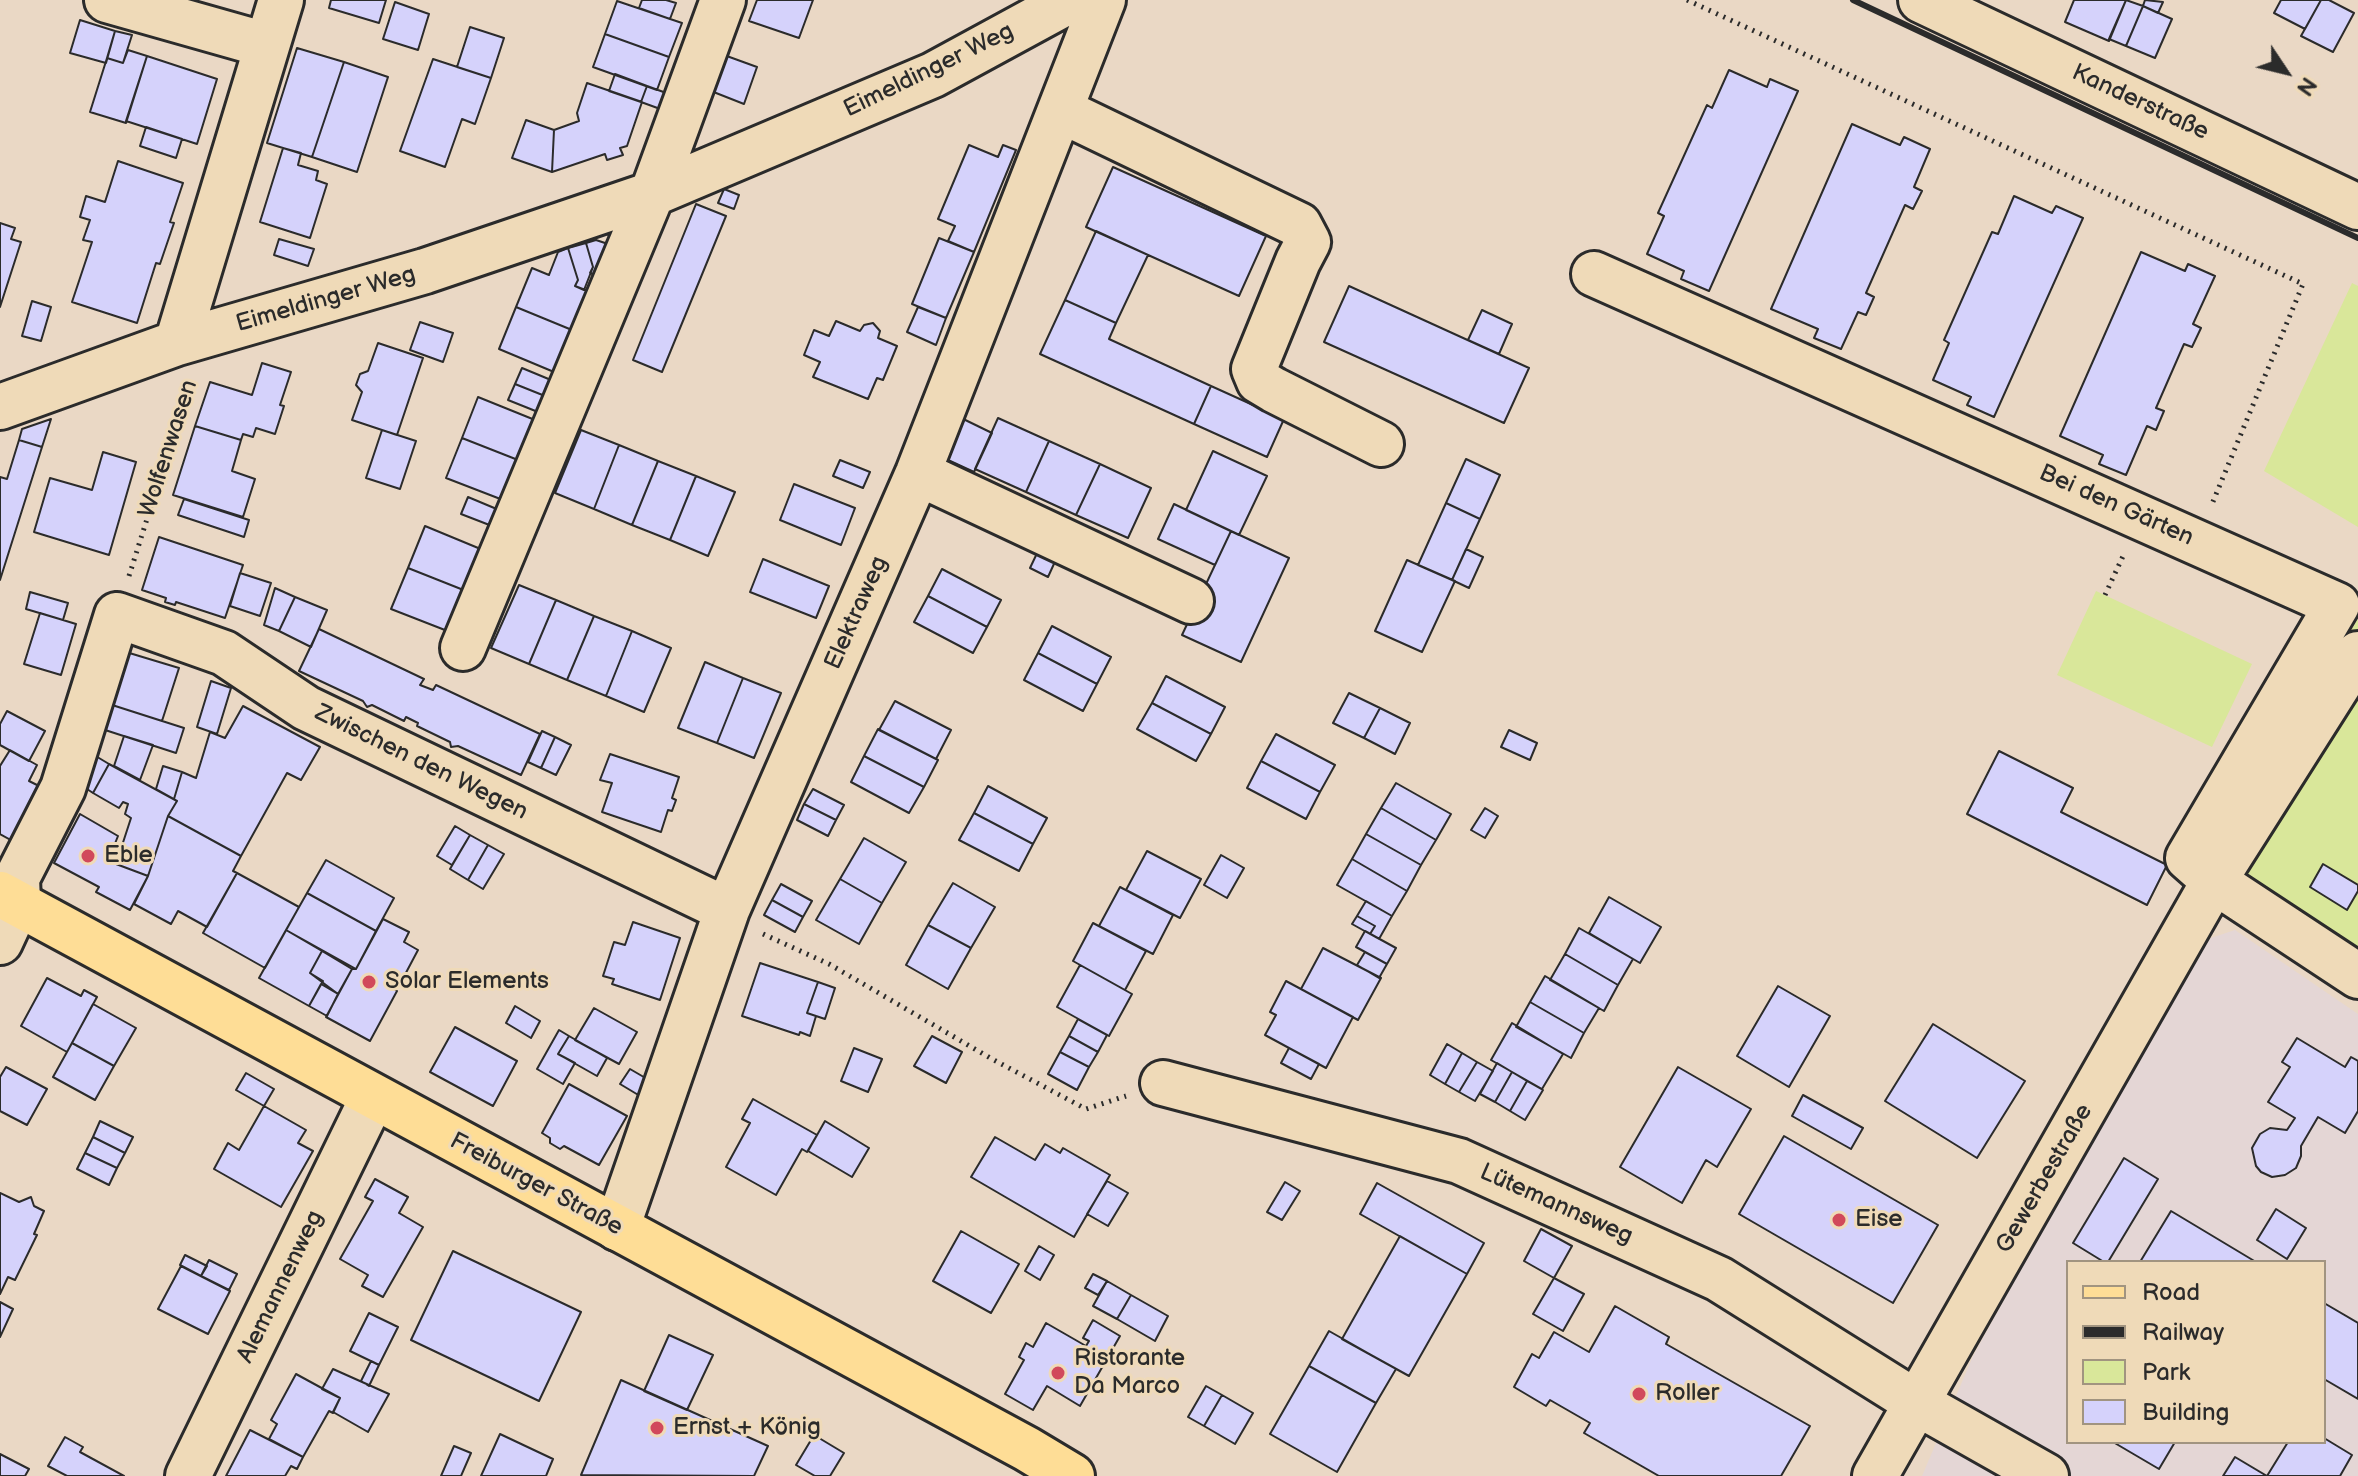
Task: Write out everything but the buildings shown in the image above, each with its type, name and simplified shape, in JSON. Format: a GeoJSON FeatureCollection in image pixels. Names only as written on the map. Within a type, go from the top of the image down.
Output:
{"type":"FeatureCollection","features":[{"type":"Feature","properties":{"kind":"main road","name":"Freiburger Straße"},"geometry":{"type":"LineString","coordinates":[[9,899],[1072,1476]]}},
{"type":"Feature","properties":{"kind":"street"},"geometry":{"type":"LineString","coordinates":[[107,0],[266,45]]}},
{"type":"Feature","properties":{"kind":"street","name":"Wolfenwasen"},"geometry":{"type":"LineString","coordinates":[[177,343],[281,0]]}},
{"type":"Feature","properties":{"kind":"street"},"geometry":{"type":"LineString","coordinates":[[463,648],[652,194],[723,0]]}},
{"type":"Feature","properties":{"kind":"street","name":"Eimeldinger Weg"},"geometry":{"type":"LineString","coordinates":[[0,407],[177,343],[425,271],[652,194],[933,75],[1071,0]]}},
{"type":"Feature","properties":{"kind":"street","name":"Elektraweg"},"geometry":{"type":"LineString","coordinates":[[617,1228],[726,914],[918,473],[1103,0]]}},
{"type":"Feature","properties":{"kind":"street","name":"Kanderstraße"},"geometry":{"type":"LineString","coordinates":[[1921,0],[2358,207]]}},
{"type":"Feature","properties":{"kind":"street"},"geometry":{"type":"LineString","coordinates":[[1060,110],[1299,225],[1308,242],[1254,369],[1259,381],[1274,390],[1381,444]]}},
{"type":"Feature","properties":{"kind":"street","name":"Bei den Gärten"},"geometry":{"type":"LineString","coordinates":[[1594,274],[2337,605],[2188,858],[2214,881]]}},
{"type":"Feature","properties":{"kind":"street"},"geometry":{"type":"LineString","coordinates":[[918,473],[1191,601]]}},
{"type":"Feature","properties":{"kind":"street"},"geometry":{"type":"LineString","coordinates":[[0,942],[17,878],[63,788],[117,615]]}},
{"type":"Feature","properties":{"kind":"street","name":"Zwischen den Wegen"},"geometry":{"type":"LineString","coordinates":[[117,615],[224,653],[306,708],[726,914]]}},
{"type":"Feature","properties":{"kind":"street","name":"Gewerbestraße"},"geometry":{"type":"LineString","coordinates":[[1875,1476],[2214,881],[2358,654]]}},
{"type":"Feature","properties":{"kind":"street"},"geometry":{"type":"LineString","coordinates":[[2214,881],[2358,976]]}},
{"type":"Feature","properties":{"kind":"street","name":"Lütemannsweg"},"geometry":{"type":"LineString","coordinates":[[1163,1083],[1459,1161],[1719,1279],[1917,1403],[2046,1476]]}},
{"type":"Feature","properties":{"kind":"street","name":"Alemannenweg"},"geometry":{"type":"LineString","coordinates":[[188,1476],[373,1097]]}},
{"type":"Feature","properties":{"kind":"path"},"geometry":{"type":"LineString","coordinates":[[1687,0],[2303,284],[2197,542]]}},
{"type":"Feature","properties":{"kind":"path","name":"Wolfenwasen"},"geometry":{"type":"LineString","coordinates":[[117,615],[198,357],[177,343]]}},
{"type":"Feature","properties":{"kind":"path"},"geometry":{"type":"LineString","coordinates":[[726,914],[829,964],[992,1059],[1086,1109],[1163,1083]]}},
{"type":"Feature","properties":{"kind":"shaded area"},"geometry":{"type":"Polygon","coordinates":[[[2235,930],[2358,1014],[2358,1476],[1922,1476],[1973,1356],[2202,941],[2235,930]]]}},
{"type":"Feature","properties":{"kind":"green space"},"geometry":{"type":"Polygon","coordinates":[[[2352,283],[2358,286],[2358,527],[2264,471],[2352,283]]]}},
{"type":"Feature","properties":{"kind":"green space"},"geometry":{"type":"Polygon","coordinates":[[[2096,591],[2252,664],[2212,747],[2057,675],[2096,591]]]}},
{"type":"Feature","properties":{"kind":"green space"},"geometry":{"type":"Polygon","coordinates":[[[2358,619],[2358,953],[2318,930],[2216,851],[2358,619]]]}},
{"type":"Feature","properties":{"kind":"railway"},"geometry":{"type":"LineString","coordinates":[[1853,0],[2358,238]]}},
{"type":"Feature","properties":{"kind":"place","name":"Eble"},"geometry":{"type":"Point","coordinates":[88,856]}},
{"type":"Feature","properties":{"kind":"place","name":"Solar Elements"},"geometry":{"type":"Point","coordinates":[369,982]}},
{"type":"Feature","properties":{"kind":"place","name":"Eise"},"geometry":{"type":"Point","coordinates":[1839,1220]}},
{"type":"Feature","properties":{"kind":"place","name":"Ristorante Da Marco"},"geometry":{"type":"Point","coordinates":[1058,1373]}},
{"type":"Feature","properties":{"kind":"place","name":"Roller"},"geometry":{"type":"Point","coordinates":[1639,1394]}},
{"type":"Feature","properties":{"kind":"place","name":"Ernst + König"},"geometry":{"type":"Point","coordinates":[657,1428]}}]}
